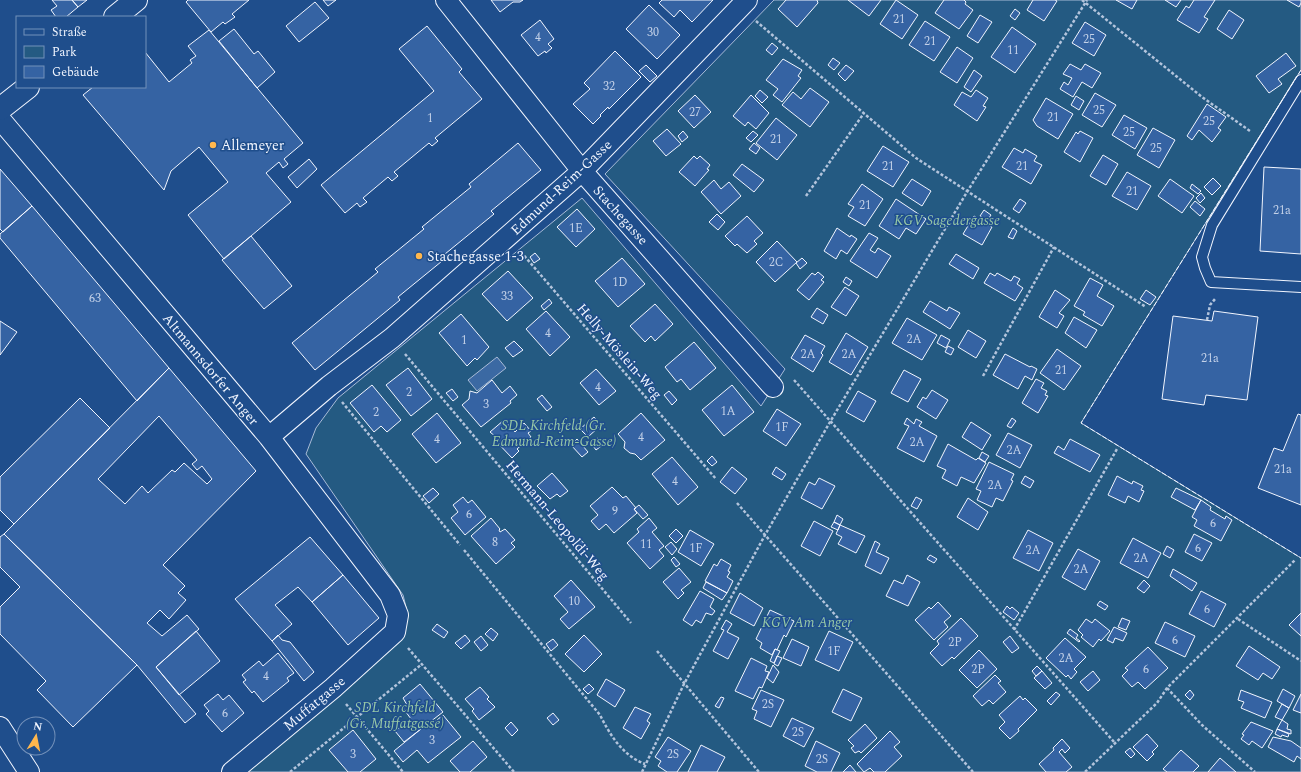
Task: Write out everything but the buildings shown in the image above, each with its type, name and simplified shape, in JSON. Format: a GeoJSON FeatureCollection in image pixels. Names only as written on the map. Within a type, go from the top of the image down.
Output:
{"type":"FeatureCollection","features":[{"type":"Feature","properties":{"kind":"main road"},"geometry":{"type":"LineString","coordinates":[[116,16],[136,0]]}},
{"type":"Feature","properties":{"kind":"main road"},"geometry":{"type":"LineString","coordinates":[[0,110],[27,88]]}},
{"type":"Feature","properties":{"kind":"street","name":"Stachegasse"},"geometry":{"type":"LineString","coordinates":[[446,0],[582,171],[773,387]]}},
{"type":"Feature","properties":{"kind":"street","name":"Edmund-Reim-Gasse"},"geometry":{"type":"LineString","coordinates":[[269,437],[329,386],[392,338],[582,171],[744,4]]}},
{"type":"Feature","properties":{"kind":"street","name":"Altmannsdorfer Anger"},"geometry":{"type":"LineString","coordinates":[[0,119],[269,437],[390,595],[398,615],[395,632]]}},
{"type":"Feature","properties":{"kind":"street","name":"Muffatgasse"},"geometry":{"type":"LineString","coordinates":[[232,772],[332,688],[395,632]]}},
{"type":"Feature","properties":{"kind":"street"},"geometry":{"type":"LineString","coordinates":[[0,727],[29,772]]}},
{"type":"Feature","properties":{"kind":"lane"},"geometry":{"type":"LineString","coordinates":[[1301,80],[1212,225],[1202,257],[1211,282],[1301,288]]}},
{"type":"Feature","properties":{"kind":"path"},"geometry":{"type":"LineString","coordinates":[[1082,0],[1202,97],[1256,134]]}},
{"type":"Feature","properties":{"kind":"path"},"geometry":{"type":"LineString","coordinates":[[642,772],[684,684],[765,534],[967,192],[1086,2]]}},
{"type":"Feature","properties":{"kind":"path"},"geometry":{"type":"LineString","coordinates":[[744,4],[916,158],[1146,308]]}},
{"type":"Feature","properties":{"kind":"path"},"geometry":{"type":"LineString","coordinates":[[806,196],[864,113]]}},
{"type":"Feature","properties":{"kind":"path","name":"Helly-Möslein-Weg"},"geometry":{"type":"LineString","coordinates":[[508,237],[716,479]]}},
{"type":"Feature","properties":{"kind":"path"},"geometry":{"type":"LineString","coordinates":[[983,376],[1054,247]]}},
{"type":"Feature","properties":{"kind":"path","name":"Hermann-Leopoldi-Weg"},"geometry":{"type":"LineString","coordinates":[[392,338],[631,623]]}},
{"type":"Feature","properties":{"kind":"path"},"geometry":{"type":"LineString","coordinates":[[773,387],[785,370],[1115,743]]}},
{"type":"Feature","properties":{"kind":"path"},"geometry":{"type":"LineString","coordinates":[[329,386],[460,545]]}},
{"type":"Feature","properties":{"kind":"path"},"geometry":{"type":"LineString","coordinates":[[1014,630],[1117,449]]}},
{"type":"Feature","properties":{"kind":"path"},"geometry":{"type":"LineString","coordinates":[[737,503],[973,772]]}},
{"type":"Feature","properties":{"kind":"path"},"geometry":{"type":"LineString","coordinates":[[464,550],[600,715],[610,734],[634,760],[645,764]]}},
{"type":"Feature","properties":{"kind":"path"},"geometry":{"type":"LineString","coordinates":[[1085,772],[1158,703],[1167,688],[1238,619],[1295,560]]}},
{"type":"Feature","properties":{"kind":"path"},"geometry":{"type":"LineString","coordinates":[[1238,619],[1301,661]]}},
{"type":"Feature","properties":{"kind":"path"},"geometry":{"type":"LineString","coordinates":[[395,632],[514,772]]}},
{"type":"Feature","properties":{"kind":"path"},"geometry":{"type":"LineString","coordinates":[[657,651],[759,772]]}},
{"type":"Feature","properties":{"kind":"path"},"geometry":{"type":"LineString","coordinates":[[290,772],[356,716],[422,664]]}},
{"type":"Feature","properties":{"kind":"path"},"geometry":{"type":"LineString","coordinates":[[332,688],[403,772]]}},
{"type":"Feature","properties":{"kind":"path"},"geometry":{"type":"LineString","coordinates":[[1167,688],[1202,725],[1255,772]]}},
{"type":"Feature","properties":{"kind":"green space"},"geometry":{"type":"Polygon","coordinates":[[[774,0],[1301,0],[1301,70],[1081,423],[1301,558],[1301,772],[239,772],[401,636],[408,615],[403,595],[306,454],[316,428],[338,398],[582,198],[761,406],[785,369],[605,174],[774,0]]]}},
{"type":"Feature","properties":{"kind":"shaded area"},"geometry":{"type":"Polygon","coordinates":[[[497,357],[506,368],[477,391],[468,380],[497,357]]]}},
{"type":"Feature","properties":{"kind":"fence"},"geometry":{"type":"LineString","coordinates":[[1301,70],[1081,423],[1301,558]]}},
{"type":"Feature","properties":{"kind":"place","name":"Allemeyer"},"geometry":{"type":"Point","coordinates":[213,145]}},
{"type":"Feature","properties":{"kind":"place","name":"Stachegasse 1-3"},"geometry":{"type":"Point","coordinates":[419,256]}},
{"type":"Feature","properties":{"kind":"park label","name":"KGV Sagedergasse"},"geometry":{"type":"Point","coordinates":[947,220]}},
{"type":"Feature","properties":{"kind":"park label","name":"SDL Kirchfeld (Gr. Edmund-Reim-Gasse)"},"geometry":{"type":"Point","coordinates":[554,434]}},
{"type":"Feature","properties":{"kind":"park label","name":"KGV Am Anger"},"geometry":{"type":"Point","coordinates":[807,622]}},
{"type":"Feature","properties":{"kind":"park label","name":"SDL Kirchfeld (Gr. Muffatgasse)"},"geometry":{"type":"Point","coordinates":[395,716]}}]}
